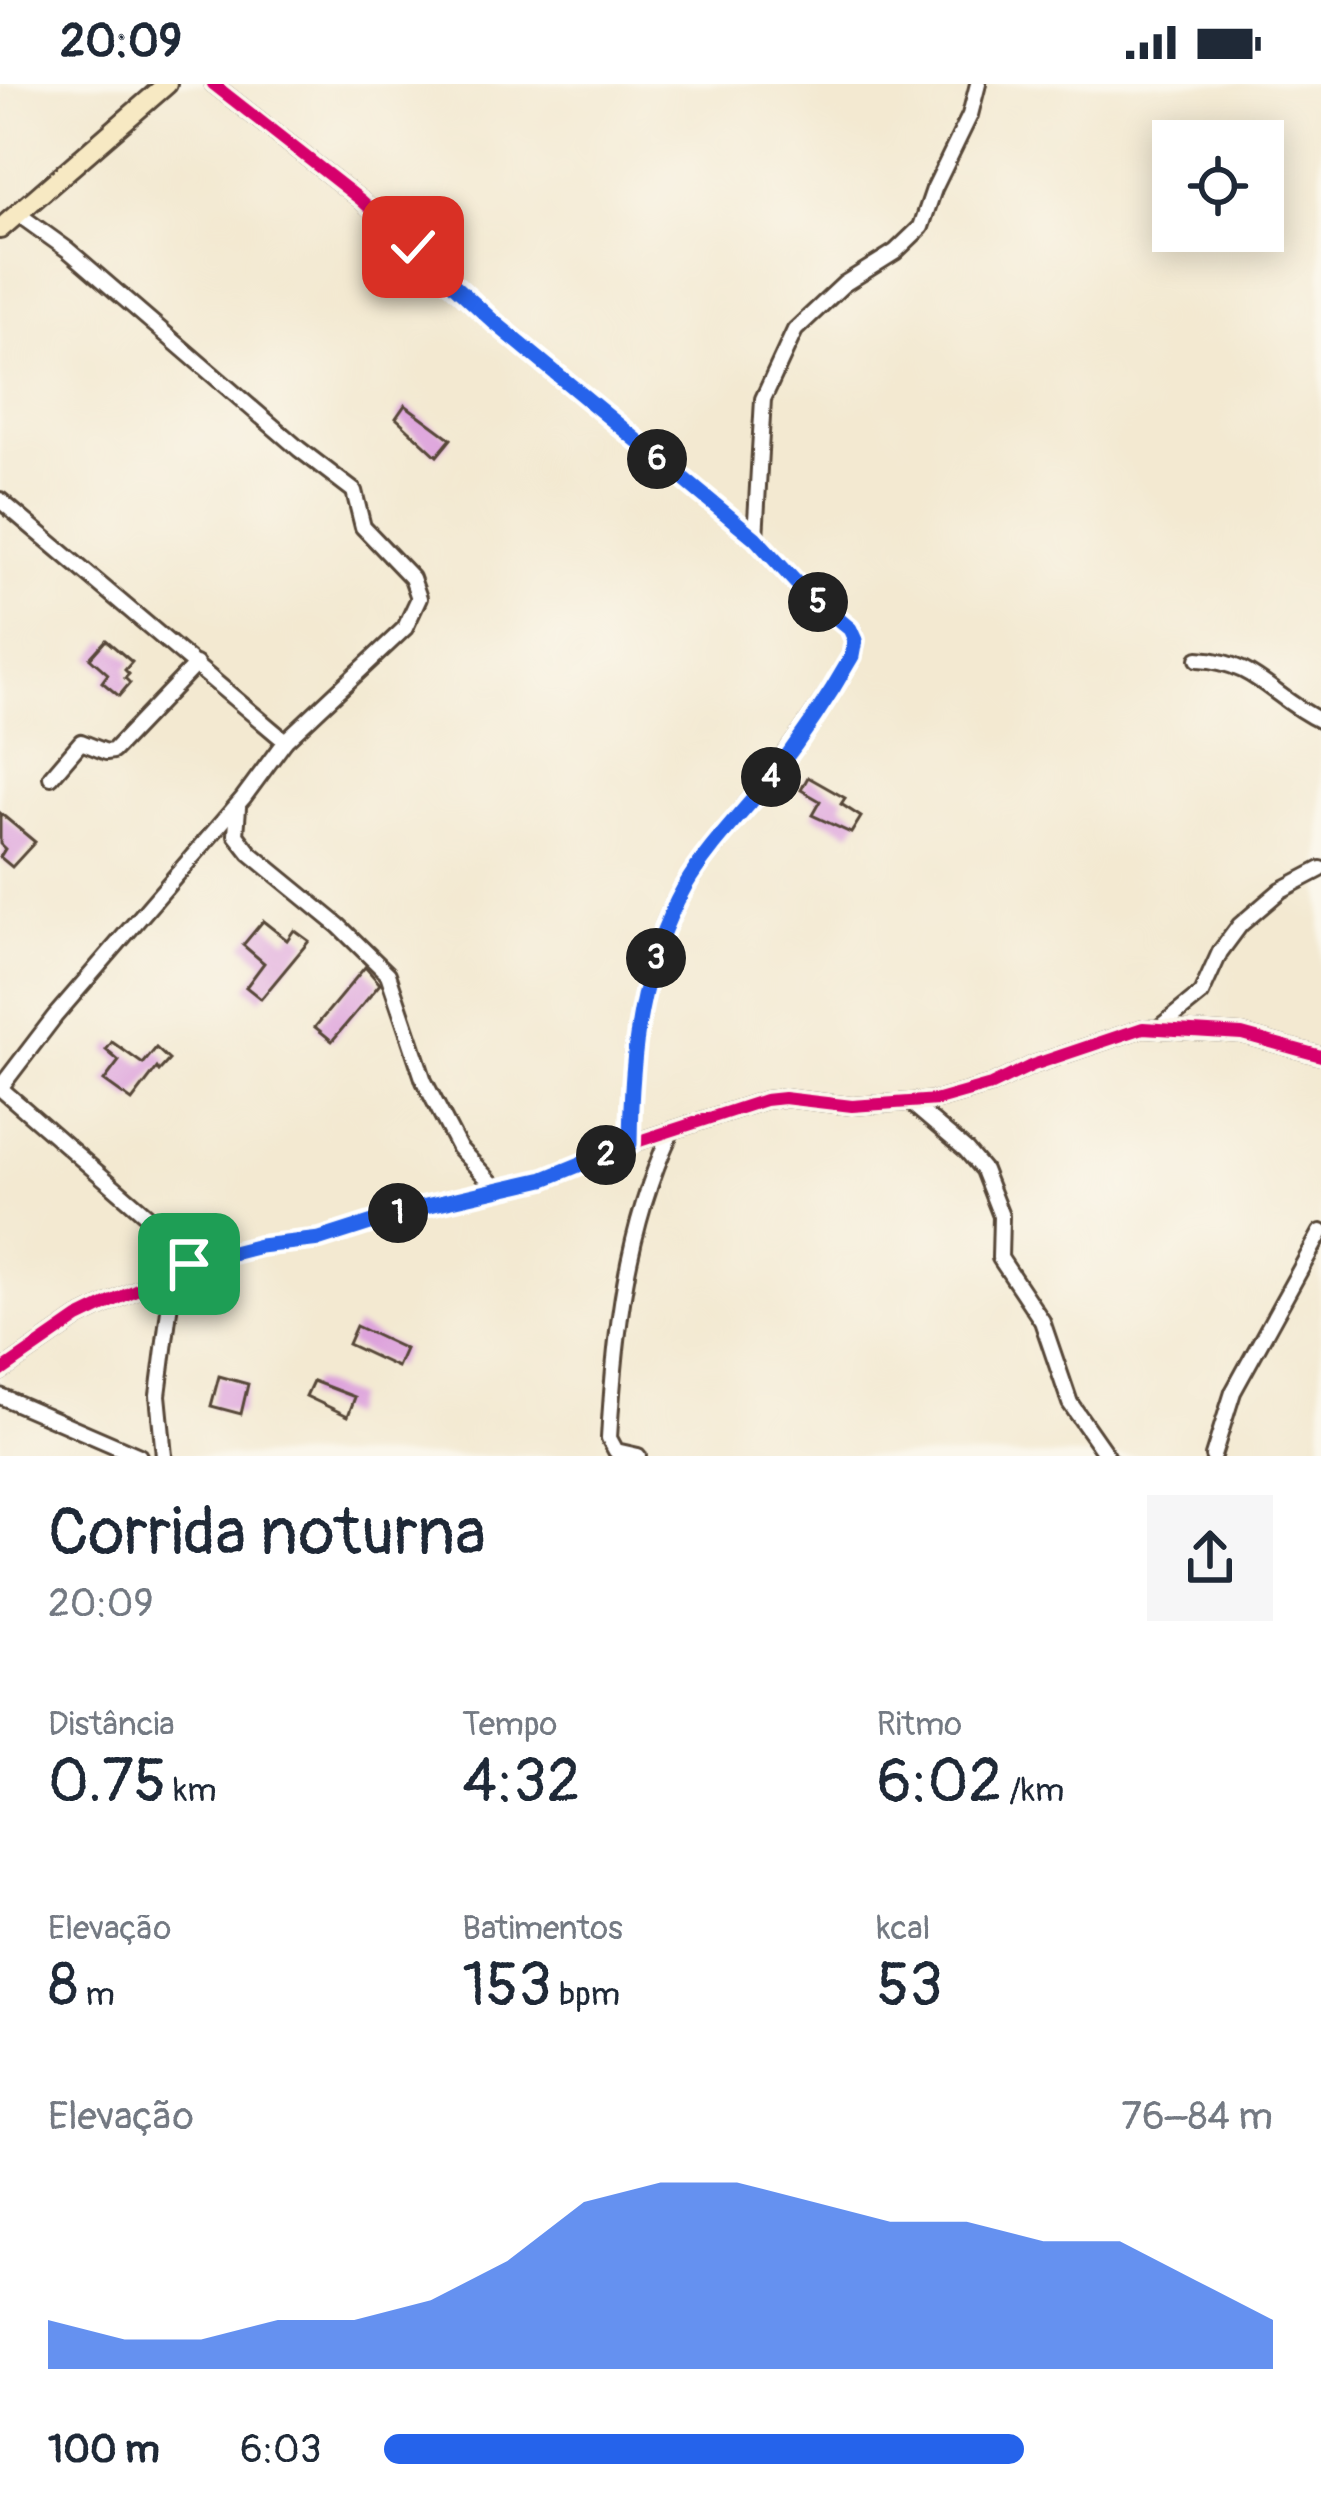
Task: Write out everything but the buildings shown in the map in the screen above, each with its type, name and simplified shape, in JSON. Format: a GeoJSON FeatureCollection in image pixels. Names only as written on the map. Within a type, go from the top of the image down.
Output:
{"type":"FeatureCollection","features":[{"type":"Feature","properties":{"kind":"street"},"geometry":{"type":"LineString","coordinates":[[0,229],[167,84]]}},
{"type":"Feature","properties":{"kind":"street"},"geometry":{"type":"LineString","coordinates":[[213,84],[361,200],[494,322],[755,538],[800,587],[850,629],[855,640],[852,656],[778,769],[686,884],[672,914],[642,997],[632,1054],[630,1144]]}},
{"type":"Feature","properties":{"kind":"street"},"geometry":{"type":"LineString","coordinates":[[755,538],[764,399],[795,330],[844,284],[895,253],[921,226],[970,115],[978,84]]}},
{"type":"Feature","properties":{"kind":"street"},"geometry":{"type":"LineString","coordinates":[[18,214],[84,263],[354,491],[363,527],[418,588],[416,611],[406,628],[285,741],[238,804],[55,1016],[0,1088],[172,1238],[189,1264]]}},
{"type":"Feature","properties":{"kind":"street"},"geometry":{"type":"LineString","coordinates":[[0,500],[285,741]]}},
{"type":"Feature","properties":{"kind":"street"},"geometry":{"type":"LineString","coordinates":[[1198,659],[1243,667],[1303,714],[1321,721]]}},
{"type":"Feature","properties":{"kind":"street"},"geometry":{"type":"LineString","coordinates":[[51,777],[81,742],[113,751],[196,664]]}},
{"type":"Feature","properties":{"kind":"street"},"geometry":{"type":"LineString","coordinates":[[238,804],[236,836],[250,853],[340,926],[388,974],[424,1081],[459,1148],[498,1190]]}},
{"type":"Feature","properties":{"kind":"street"},"geometry":{"type":"LineString","coordinates":[[1160,1027],[1201,994],[1220,952],[1240,925],[1281,890],[1321,869]]}},
{"type":"Feature","properties":{"kind":"street"},"geometry":{"type":"LineString","coordinates":[[0,1372],[78,1318],[189,1264],[260,1246],[320,1239],[417,1208],[579,1168],[630,1144],[765,1100],[852,1106],[911,1103],[991,1085],[1101,1040],[1160,1027],[1242,1034],[1321,1056]]}},
{"type":"Feature","properties":{"kind":"street"},"geometry":{"type":"LineString","coordinates":[[911,1103],[967,1150],[983,1170],[1001,1216],[1000,1258],[1042,1321],[1070,1403],[1107,1456]]}},
{"type":"Feature","properties":{"kind":"street"},"geometry":{"type":"LineString","coordinates":[[638,1456],[610,1447],[622,1290],[637,1219],[671,1132]]}},
{"type":"Feature","properties":{"kind":"street"},"geometry":{"type":"LineString","coordinates":[[1214,1456],[1233,1392],[1321,1232]]}},
{"type":"Feature","properties":{"kind":"street"},"geometry":{"type":"LineString","coordinates":[[164,1456],[158,1395],[174,1271]]}},
{"type":"Feature","properties":{"kind":"street"},"geometry":{"type":"LineString","coordinates":[[0,1396],[140,1456]]}},
{"type":"Feature","properties":{"kind":"cycle path"},"geometry":{"type":"LineString","coordinates":[[213,84],[361,200],[493,322],[755,538],[800,587],[851,629],[855,640],[839,677],[690,879],[659,939],[636,1042],[630,1144]]}},
{"type":"Feature","properties":{"kind":"cycle path"},"geometry":{"type":"LineString","coordinates":[[0,1372],[78,1318],[189,1264],[260,1246],[320,1239],[417,1208],[544,1179],[630,1144],[765,1100],[852,1106],[938,1100],[1143,1028],[1242,1034],[1321,1056]]}},
{"type":"Feature","properties":{"kind":"route"},"geometry":{"type":"LineString","coordinates":[[189,1264],[260,1246],[320,1239],[417,1208],[544,1179],[630,1144],[632,1054],[642,997],[665,929],[686,884],[778,769],[852,656],[855,640],[850,629],[800,587],[755,538],[494,322],[413,247]]}}]}
